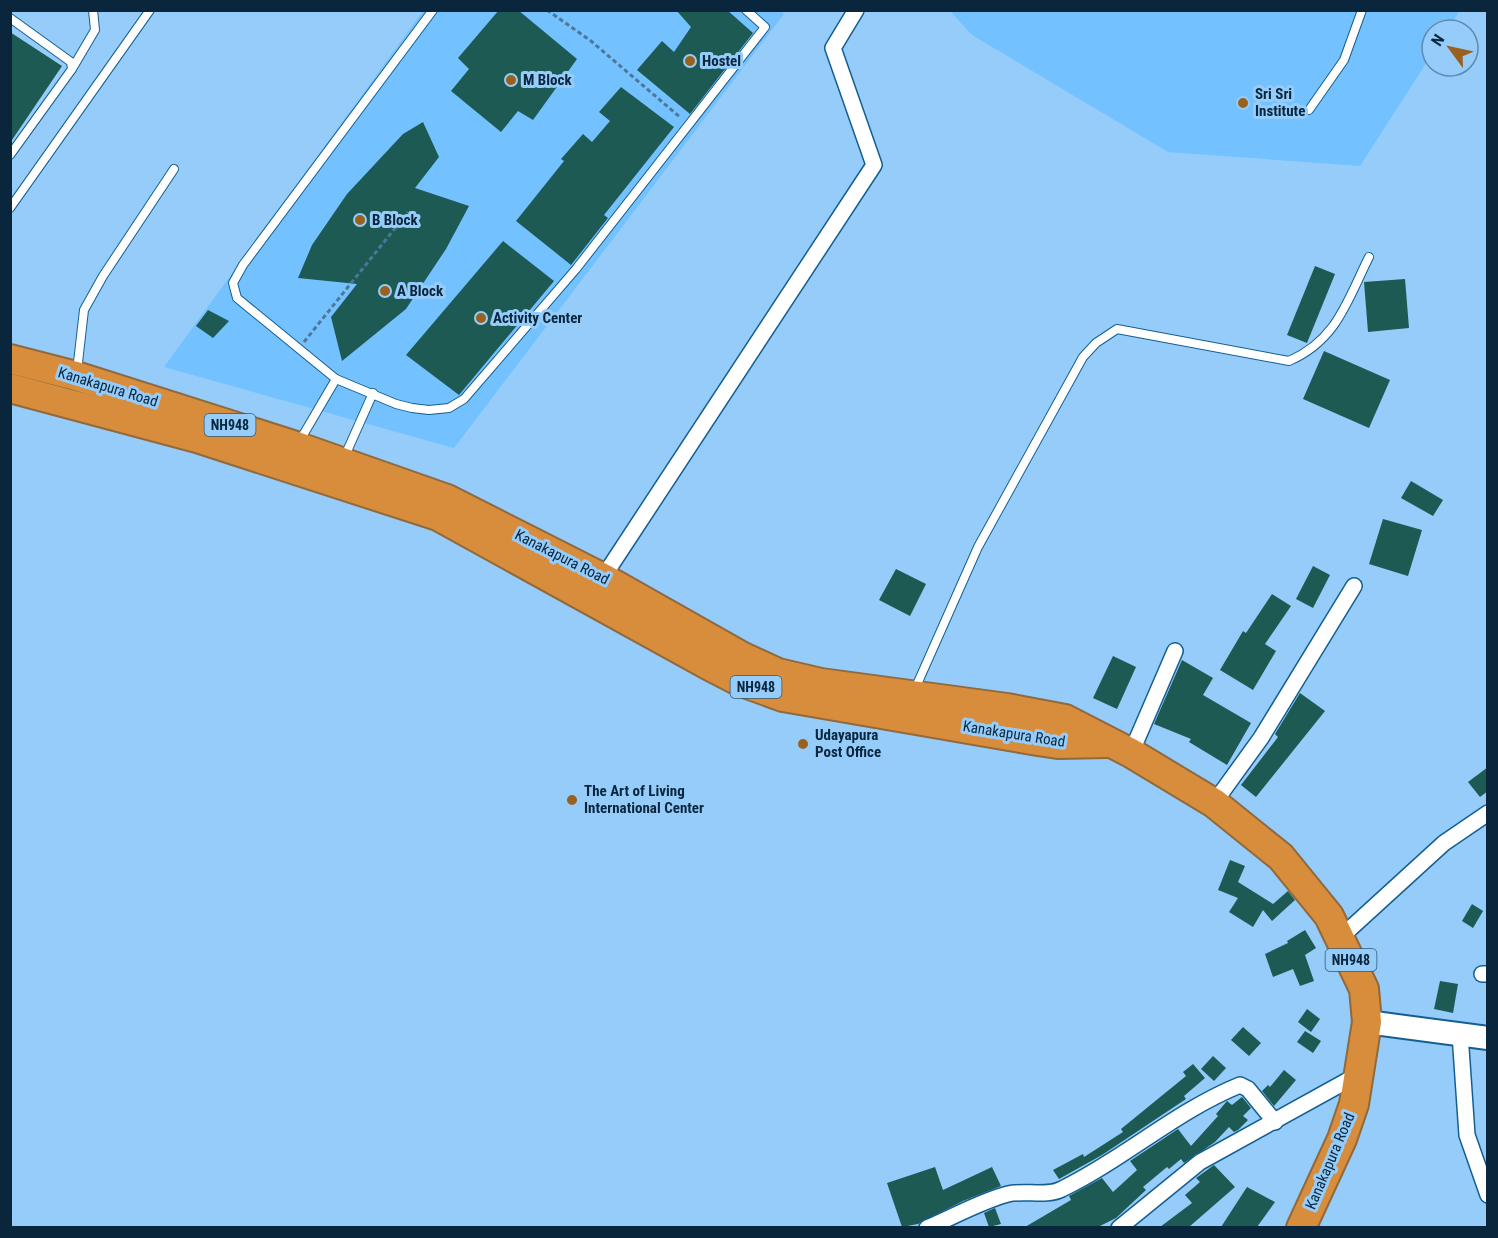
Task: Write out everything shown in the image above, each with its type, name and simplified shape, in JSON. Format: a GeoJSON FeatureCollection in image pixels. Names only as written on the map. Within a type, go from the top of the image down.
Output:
{"type":"FeatureCollection","features":[{"type":"Feature","properties":{"kind":"highway","name":"Kanakapura Road"},"geometry":{"type":"LineString","coordinates":[[10,359],[76,376],[343,461],[447,499],[597,588],[739,681],[783,697],[820,693],[912,696],[1065,719],[1121,748],[1214,803],[1281,857],[1329,916],[1364,989],[1368,1022],[1361,1073],[1342,1139],[1301,1227]]}},
{"type":"Feature","properties":{"kind":"highway","name":"Kanakapura Road"},"geometry":{"type":"LineString","coordinates":[[10,388],[197,438],[438,516],[597,588]]}},
{"type":"Feature","properties":{"kind":"highway","name":"Kanakapura Road"},"geometry":{"type":"LineString","coordinates":[[820,693],[1058,744],[1121,748]]}},
{"type":"Feature","properties":{"kind":"street"},"geometry":{"type":"LineString","coordinates":[[597,588],[874,165],[833,48],[856,10]]}},
{"type":"Feature","properties":{"kind":"street"},"geometry":{"type":"LineString","coordinates":[[1214,803],[1261,738],[1354,586]]}},
{"type":"Feature","properties":{"kind":"street"},"geometry":{"type":"LineString","coordinates":[[1121,748],[1175,651]]}},
{"type":"Feature","properties":{"kind":"street"},"geometry":{"type":"LineString","coordinates":[[1341,937],[1444,843],[1488,813]]}},
{"type":"Feature","properties":{"kind":"street"},"geometry":{"type":"LineString","coordinates":[[1368,1022],[1488,1038]]}},
{"type":"Feature","properties":{"kind":"street"},"geometry":{"type":"LineString","coordinates":[[1460,1034],[1467,1135],[1488,1195]]}},
{"type":"Feature","properties":{"kind":"street"},"geometry":{"type":"LineString","coordinates":[[1119,1227],[1200,1162],[1361,1073]]}},
{"type":"Feature","properties":{"kind":"street"},"geometry":{"type":"LineString","coordinates":[[927,1227],[1005,1195],[1024,1191],[1059,1191],[1107,1164],[1181,1116],[1240,1085],[1248,1089],[1275,1122]]}},
{"type":"Feature","properties":{"kind":"lane"},"geometry":{"type":"LineString","coordinates":[[11,156],[72,69],[95,30],[93,10]]}},
{"type":"Feature","properties":{"kind":"lane"},"geometry":{"type":"LineString","coordinates":[[10,208],[150,10]]}},
{"type":"Feature","properties":{"kind":"lane"},"geometry":{"type":"LineString","coordinates":[[433,10],[243,265],[233,283],[237,298],[336,379],[396,404],[429,410],[449,408],[464,399],[576,269],[765,27],[746,10]]}},
{"type":"Feature","properties":{"kind":"lane"},"geometry":{"type":"LineString","coordinates":[[1309,110],[1344,60],[1362,10]]}},
{"type":"Feature","properties":{"kind":"lane"},"geometry":{"type":"LineString","coordinates":[[10,18],[71,62],[72,69]]}},
{"type":"Feature","properties":{"kind":"lane"},"geometry":{"type":"LineString","coordinates":[[76,376],[84,310],[174,169]]}},
{"type":"Feature","properties":{"kind":"lane"},"geometry":{"type":"LineString","coordinates":[[912,696],[978,547],[1083,357],[1096,344],[1118,329],[1289,361],[1306,354],[1331,332],[1370,257]]}},
{"type":"Feature","properties":{"kind":"lane"},"geometry":{"type":"LineString","coordinates":[[296,446],[336,379]]}},
{"type":"Feature","properties":{"kind":"lane"},"geometry":{"type":"LineString","coordinates":[[343,461],[373,393]]}},
{"type":"Feature","properties":{"kind":"path"},"geometry":{"type":"LineString","coordinates":[[547,10],[591,41],[689,124]]}},
{"type":"Feature","properties":{"kind":"path"},"geometry":{"type":"LineString","coordinates":[[299,348],[408,212]]}},
{"type":"Feature","properties":{"kind":"shaded area"},"geometry":{"type":"Polygon","coordinates":[[[780,10],[784,14],[454,448],[164,367],[423,11],[780,10]]]}},
{"type":"Feature","properties":{"kind":"shaded area","name":"Sri Sri Institute"},"geometry":{"type":"Polygon","coordinates":[[[950,11],[1460,11],[1455,18],[1420,18],[1420,73],[1360,166],[1168,152],[972,35],[950,11]]]}},
{"type":"Feature","properties":{"kind":"building","name":"M Block"},"geometry":{"type":"Polygon","coordinates":[[[499,10],[518,10],[577,59],[533,120],[518,111],[501,132],[451,91],[469,69],[458,58],[499,10]]]}},
{"type":"Feature","properties":{"kind":"building","name":"Hostel"},"geometry":{"type":"Polygon","coordinates":[[[676,10],[727,10],[753,33],[690,114],[637,70],[662,41],[674,52],[691,27],[676,10]]]}},
{"type":"Feature","properties":{"kind":"building"},"geometry":{"type":"Polygon","coordinates":[[[10,32],[62,66],[10,143],[10,32]]]}},
{"type":"Feature","properties":{"kind":"building"},"geometry":{"type":"Polygon","coordinates":[[[621,87],[674,127],[604,215],[608,218],[571,265],[516,221],[564,161],[561,159],[583,134],[592,142],[610,121],[599,112],[621,87]]]}},
{"type":"Feature","properties":{"kind":"building"},"geometry":{"type":"Polygon","coordinates":[[[423,122],[439,157],[415,188],[469,206],[446,249],[406,309],[342,361],[331,317],[357,284],[298,278],[312,245],[347,194],[403,134],[423,122]]]}},
{"type":"Feature","properties":{"kind":"building","name":"Activity Center"},"geometry":{"type":"Polygon","coordinates":[[[503,241],[554,281],[459,395],[406,355],[503,241]]]}},
{"type":"Feature","properties":{"kind":"building"},"geometry":{"type":"Polygon","coordinates":[[[1315,266],[1335,274],[1307,343],[1287,335],[1315,266]]]}},
{"type":"Feature","properties":{"kind":"building"},"geometry":{"type":"Polygon","coordinates":[[[1405,279],[1409,328],[1368,332],[1364,282],[1405,279]]]}},
{"type":"Feature","properties":{"kind":"building"},"geometry":{"type":"Polygon","coordinates":[[[208,310],[229,321],[213,338],[196,326],[208,310]]]}},
{"type":"Feature","properties":{"kind":"building"},"geometry":{"type":"Polygon","coordinates":[[[1324,351],[1390,380],[1369,428],[1303,399],[1324,351]]]}},
{"type":"Feature","properties":{"kind":"building"},"geometry":{"type":"Polygon","coordinates":[[[1411,481],[1443,500],[1433,516],[1401,498],[1411,481]]]}},
{"type":"Feature","properties":{"kind":"building"},"geometry":{"type":"Polygon","coordinates":[[[1383,519],[1422,530],[1408,576],[1369,564],[1383,519]]]}},
{"type":"Feature","properties":{"kind":"building"},"geometry":{"type":"Polygon","coordinates":[[[1313,566],[1330,575],[1313,608],[1296,599],[1313,566]]]}},
{"type":"Feature","properties":{"kind":"building"},"geometry":{"type":"Polygon","coordinates":[[[896,569],[926,584],[910,616],[879,600],[896,569]]]}},
{"type":"Feature","properties":{"kind":"building"},"geometry":{"type":"Polygon","coordinates":[[[1272,594],[1291,606],[1265,644],[1276,651],[1253,690],[1220,670],[1243,631],[1246,633],[1272,594]]]}},
{"type":"Feature","properties":{"kind":"building"},"geometry":{"type":"Polygon","coordinates":[[[1113,656],[1136,667],[1117,709],[1093,698],[1113,656]]]}},
{"type":"Feature","properties":{"kind":"building"},"geometry":{"type":"Polygon","coordinates":[[[1182,660],[1213,678],[1203,695],[1251,723],[1227,765],[1189,742],[1191,739],[1154,724],[1182,660]]]}},
{"type":"Feature","properties":{"kind":"building"},"geometry":{"type":"Polygon","coordinates":[[[1300,693],[1325,711],[1256,797],[1241,785],[1278,737],[1275,734],[1300,693]]]}},
{"type":"Feature","properties":{"kind":"building"},"geometry":{"type":"Polygon","coordinates":[[[1488,767],[1488,791],[1480,797],[1468,782],[1488,767]]]}},
{"type":"Feature","properties":{"kind":"building"},"geometry":{"type":"Polygon","coordinates":[[[1230,860],[1245,866],[1238,882],[1273,904],[1288,891],[1295,900],[1272,921],[1263,910],[1253,927],[1229,912],[1238,898],[1218,890],[1230,860]]]}},
{"type":"Feature","properties":{"kind":"building"},"geometry":{"type":"Polygon","coordinates":[[[1472,904],[1483,911],[1473,928],[1462,921],[1472,904]]]}},
{"type":"Feature","properties":{"kind":"building"},"geometry":{"type":"Polygon","coordinates":[[[1305,930],[1316,948],[1305,955],[1314,981],[1300,986],[1293,969],[1273,977],[1265,954],[1288,943],[1287,941],[1305,930]]]}},
{"type":"Feature","properties":{"kind":"building"},"geometry":{"type":"Polygon","coordinates":[[[1440,981],[1458,984],[1453,1013],[1434,1009],[1440,981]]]}},
{"type":"Feature","properties":{"kind":"building"},"geometry":{"type":"Polygon","coordinates":[[[1307,1009],[1320,1019],[1311,1032],[1298,1022],[1307,1009]]]}},
{"type":"Feature","properties":{"kind":"building"},"geometry":{"type":"Polygon","coordinates":[[[1243,1027],[1261,1043],[1249,1056],[1231,1040],[1243,1027]]]}},
{"type":"Feature","properties":{"kind":"building"},"geometry":{"type":"Polygon","coordinates":[[[1305,1031],[1321,1041],[1313,1053],[1297,1042],[1305,1031]]]}},
{"type":"Feature","properties":{"kind":"building"},"geometry":{"type":"Polygon","coordinates":[[[1213,1056],[1226,1068],[1214,1081],[1201,1069],[1213,1056]]]}},
{"type":"Feature","properties":{"kind":"building"},"geometry":{"type":"Polygon","coordinates":[[[1193,1064],[1205,1078],[1184,1096],[1186,1099],[1102,1155],[1059,1179],[1053,1170],[1083,1154],[1084,1157],[1123,1132],[1121,1129],[1186,1076],[1183,1072],[1193,1064]]]}},
{"type":"Feature","properties":{"kind":"building"},"geometry":{"type":"Polygon","coordinates":[[[1284,1070],[1296,1080],[1274,1106],[1262,1091],[1268,1085],[1270,1087],[1284,1070]]]}},
{"type":"Feature","properties":{"kind":"building"},"geometry":{"type":"Polygon","coordinates":[[[1242,1097],[1251,1108],[1243,1116],[1248,1120],[1238,1130],[1234,1132],[1229,1127],[1215,1142],[1184,1163],[1181,1159],[1169,1169],[1167,1167],[1143,1187],[1146,1190],[1116,1218],[1098,1227],[1025,1227],[1071,1200],[1069,1196],[1102,1178],[1113,1192],[1137,1170],[1130,1161],[1178,1129],[1191,1146],[1218,1116],[1216,1114],[1227,1101],[1232,1105],[1242,1097]]]}},
{"type":"Feature","properties":{"kind":"building"},"geometry":{"type":"Polygon","coordinates":[[[1214,1165],[1235,1187],[1189,1227],[1160,1227],[1192,1203],[1185,1195],[1200,1182],[1196,1178],[1214,1165]]]}},
{"type":"Feature","properties":{"kind":"building"},"geometry":{"type":"Polygon","coordinates":[[[935,1167],[943,1190],[992,1167],[1001,1186],[963,1201],[918,1224],[902,1227],[887,1183],[935,1167]]]}},
{"type":"Feature","properties":{"kind":"building"},"geometry":{"type":"Polygon","coordinates":[[[1247,1187],[1275,1202],[1257,1227],[1221,1227],[1247,1187]]]}},
{"type":"Feature","properties":{"kind":"building"},"geometry":{"type":"Polygon","coordinates":[[[995,1208],[1001,1224],[989,1227],[984,1213],[995,1208]]]}},
{"type":"Feature","properties":{"kind":"place","name":"Hostel"},"geometry":{"type":"Point","coordinates":[690,61]}},
{"type":"Feature","properties":{"kind":"place","name":"M Block"},"geometry":{"type":"Point","coordinates":[511,80]}},
{"type":"Feature","properties":{"kind":"place","name":"Sri Sri Institute"},"geometry":{"type":"Point","coordinates":[1243,103]}},
{"type":"Feature","properties":{"kind":"place","name":"B Block"},"geometry":{"type":"Point","coordinates":[360,220]}},
{"type":"Feature","properties":{"kind":"place","name":"A Block"},"geometry":{"type":"Point","coordinates":[385,291]}},
{"type":"Feature","properties":{"kind":"place","name":"Activity Center"},"geometry":{"type":"Point","coordinates":[481,318]}},
{"type":"Feature","properties":{"kind":"place","name":"Udayapura Post Office"},"geometry":{"type":"Point","coordinates":[803,744]}},
{"type":"Feature","properties":{"kind":"place","name":"The Art of Living International Center"},"geometry":{"type":"Point","coordinates":[572,800]}}]}
